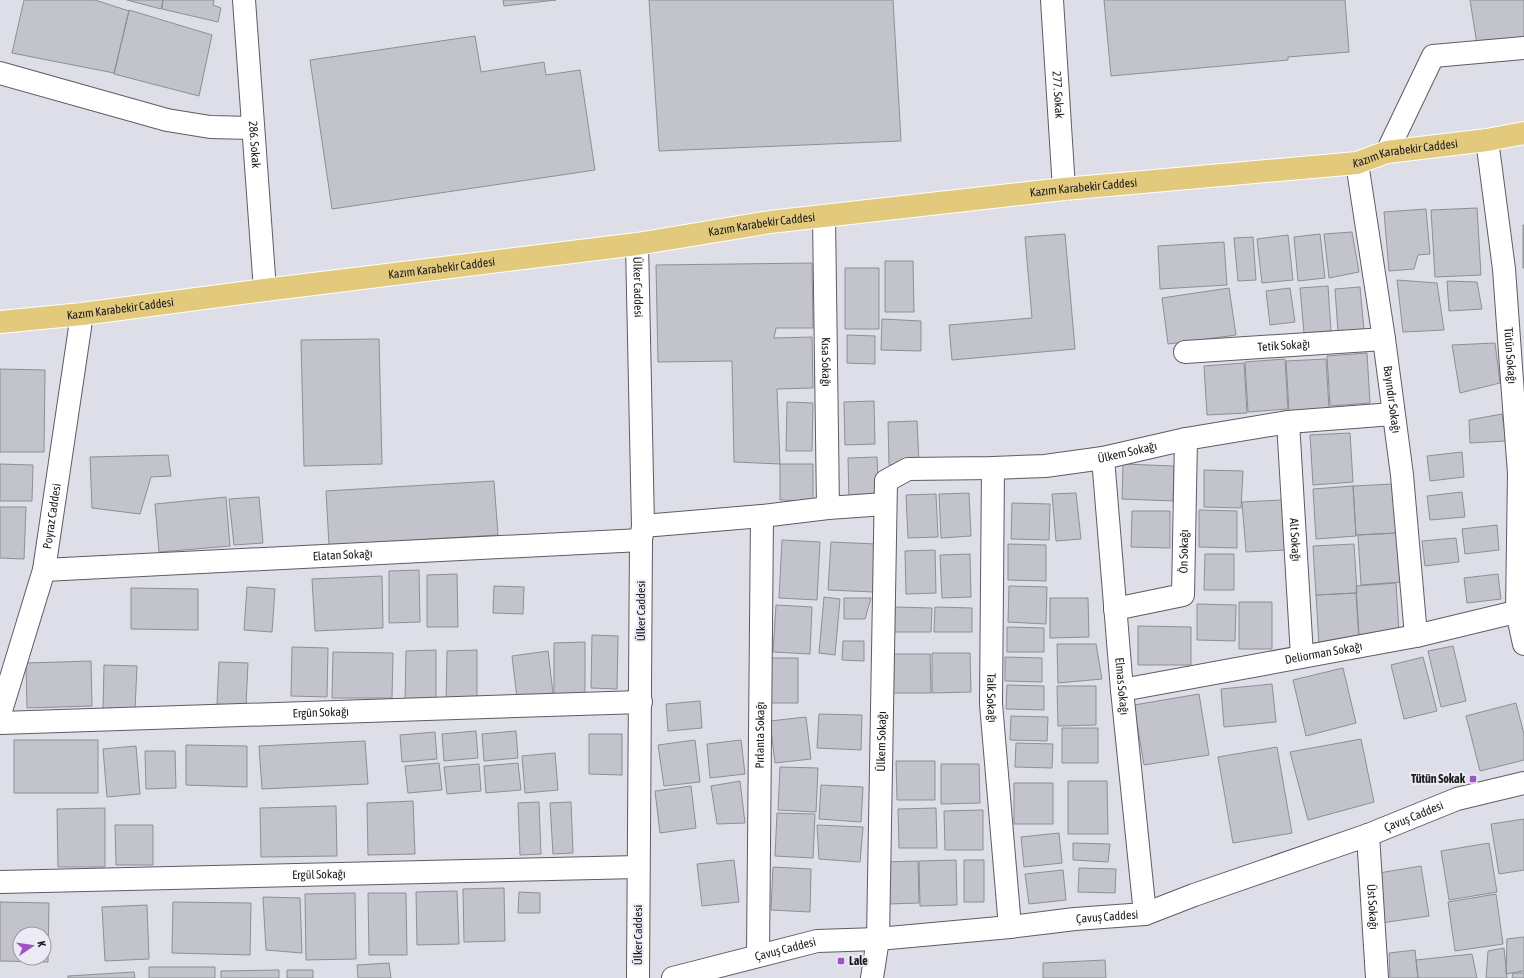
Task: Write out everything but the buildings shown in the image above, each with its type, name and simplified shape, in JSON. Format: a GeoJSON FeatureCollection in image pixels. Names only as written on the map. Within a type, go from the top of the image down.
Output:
{"type":"FeatureCollection","features":[{"type":"Feature","properties":{"kind":"main road","name":"Kazım Karabekir Caddesi"},"geometry":{"type":"LineString","coordinates":[[0,322],[82,314],[637,244],[770,222],[1064,189],[1357,163],[1387,152],[1487,140],[1524,133]]}},
{"type":"Feature","properties":{"kind":"street","name":"286. Sokak"},"geometry":{"type":"LineString","coordinates":[[244,0],[265,290]]}},
{"type":"Feature","properties":{"kind":"street","name":"277. Sokak"},"geometry":{"type":"LineString","coordinates":[[1052,0],[1064,189]]}},
{"type":"Feature","properties":{"kind":"street"},"geometry":{"type":"LineString","coordinates":[[1387,152],[1433,56],[1524,48]]}},
{"type":"Feature","properties":{"kind":"street"},"geometry":{"type":"LineString","coordinates":[[0,73],[167,120],[210,127],[253,128]]}},
{"type":"Feature","properties":{"kind":"street","name":"Tütün Sokağı"},"geometry":{"type":"LineString","coordinates":[[1487,140],[1504,269],[1519,473],[1520,611],[1524,644]]}},
{"type":"Feature","properties":{"kind":"street","name":"Bayındır Sokağı"},"geometry":{"type":"LineString","coordinates":[[1357,163],[1384,339],[1402,475],[1416,636]]}},
{"type":"Feature","properties":{"kind":"street","name":"Kısa Sokağı"},"geometry":{"type":"LineString","coordinates":[[824,216],[828,508]]}},
{"type":"Feature","properties":{"kind":"street","name":"Ülker Caddesi"},"geometry":{"type":"LineString","coordinates":[[637,244],[642,533],[638,978]]}},
{"type":"Feature","properties":{"kind":"street","name":"Poyraz Caddesi"},"geometry":{"type":"LineString","coordinates":[[0,714],[44,570],[82,314]]}},
{"type":"Feature","properties":{"kind":"street","name":"Tetik Sokağı"},"geometry":{"type":"LineString","coordinates":[[1185,352],[1384,339]]}},
{"type":"Feature","properties":{"kind":"street","name":"Ülkem Sokağı"},"geometry":{"type":"LineString","coordinates":[[872,978],[878,939],[886,481],[908,469],[1045,466],[1103,458],[1186,439],[1288,422],[1393,414]]}},
{"type":"Feature","properties":{"kind":"street","name":"Alt Sokağı"},"geometry":{"type":"LineString","coordinates":[[1288,422],[1302,656]]}},
{"type":"Feature","properties":{"kind":"street","name":"Ön Sokağı"},"geometry":{"type":"LineString","coordinates":[[1115,609],[1183,595],[1186,439]]}},
{"type":"Feature","properties":{"kind":"street","name":"Elmas Sokağı"},"geometry":{"type":"LineString","coordinates":[[1103,458],[1122,690],[1145,914]]}},
{"type":"Feature","properties":{"kind":"street","name":"Talk Sokağı"},"geometry":{"type":"LineString","coordinates":[[993,468],[991,704],[1010,927]]}},
{"type":"Feature","properties":{"kind":"street"},"geometry":{"type":"LineString","coordinates":[[642,533],[828,508],[885,504]]}},
{"type":"Feature","properties":{"kind":"street","name":"Pırlanta Sokağı"},"geometry":{"type":"LineString","coordinates":[[758,955],[762,516]]}},
{"type":"Feature","properties":{"kind":"street","name":"Elatan Sokağı"},"geometry":{"type":"LineString","coordinates":[[44,570],[642,533]]}},
{"type":"Feature","properties":{"kind":"street","name":"Deliorman Sokağı"},"geometry":{"type":"LineString","coordinates":[[1122,690],[1416,636],[1520,611]]}},
{"type":"Feature","properties":{"kind":"street","name":"Ergün Sokağı"},"geometry":{"type":"LineString","coordinates":[[0,723],[641,702]]}},
{"type":"Feature","properties":{"kind":"street","name":"Çavuş Caddesi"},"geometry":{"type":"LineString","coordinates":[[674,978],[758,955],[817,941],[878,939],[1010,927],[1075,919],[1145,914],[1194,895],[1368,835],[1457,799],[1524,783]]}},
{"type":"Feature","properties":{"kind":"street","name":"Üst Sokağı"},"geometry":{"type":"LineString","coordinates":[[1368,835],[1377,978]]}},
{"type":"Feature","properties":{"kind":"street","name":"Ergül Sokağı"},"geometry":{"type":"LineString","coordinates":[[0,882],[638,867]]}},
{"type":"Feature","properties":{"kind":"place","name":"Tütün Sokak"},"geometry":{"type":"Point","coordinates":[1473,779]}},
{"type":"Feature","properties":{"kind":"place","name":"Lale"},"geometry":{"type":"Point","coordinates":[841,961]}}]}
